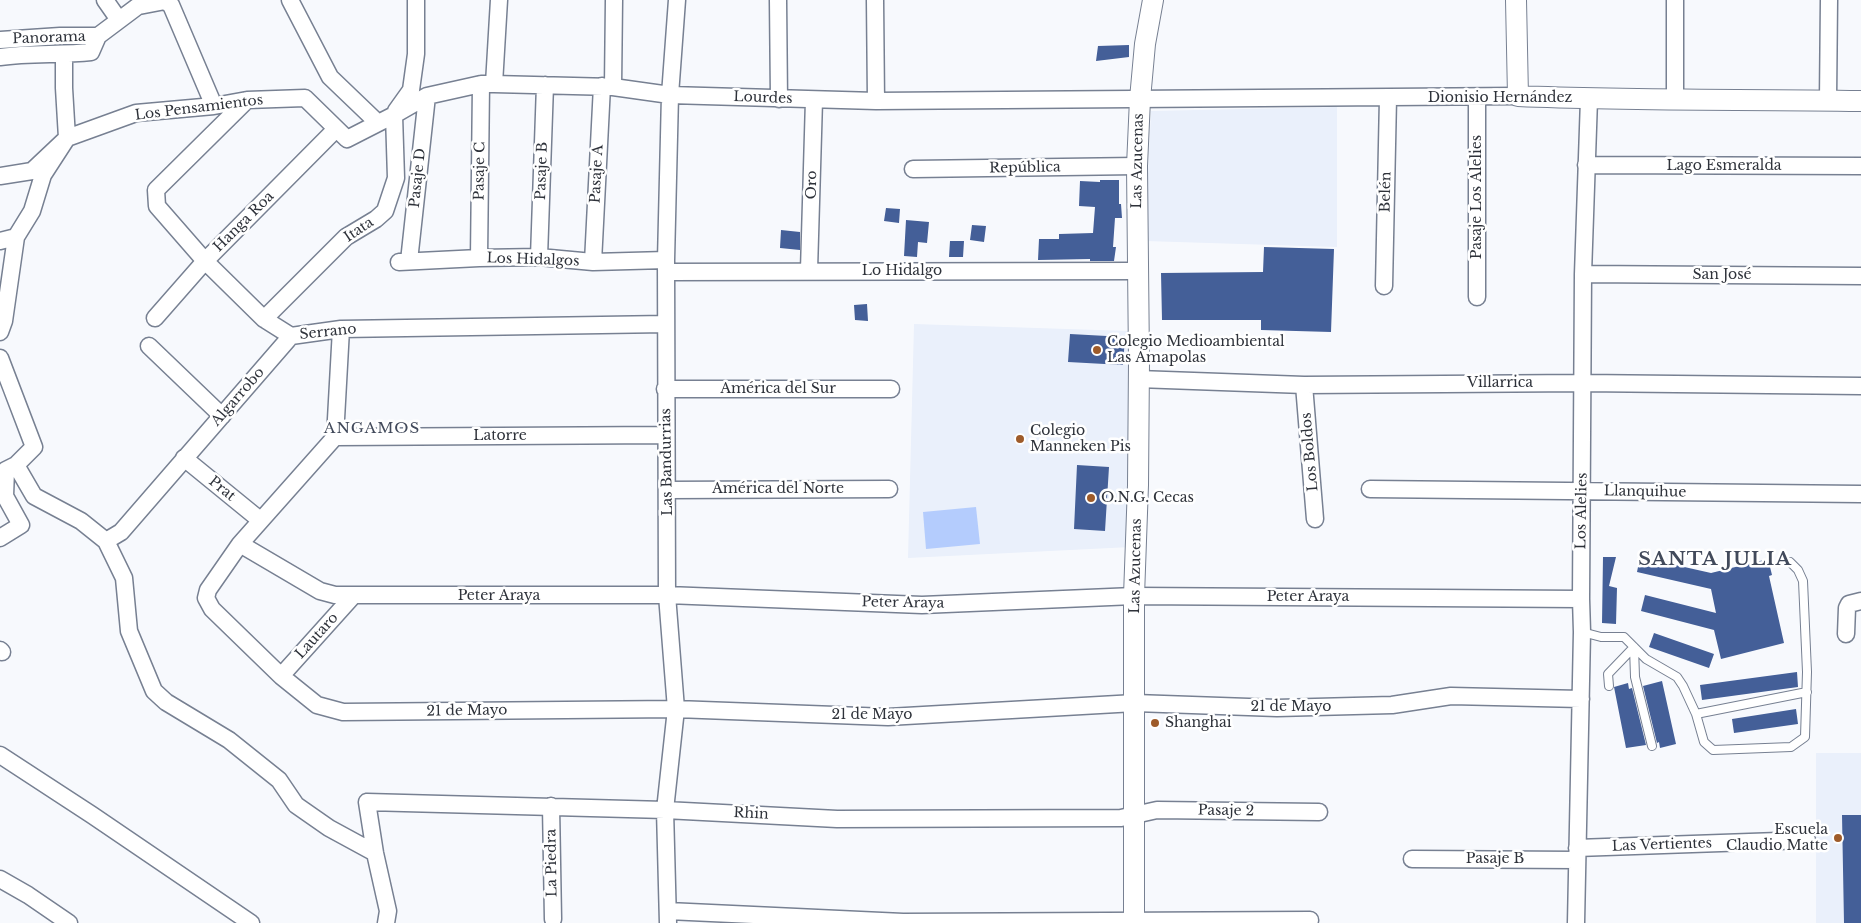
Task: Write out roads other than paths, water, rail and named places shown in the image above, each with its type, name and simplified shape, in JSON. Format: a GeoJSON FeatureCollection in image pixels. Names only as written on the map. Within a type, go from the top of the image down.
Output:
{"type":"FeatureCollection","features":[{"type":"Feature","properties":{"kind":"street"},"geometry":{"type":"LineString","coordinates":[[105,0],[119,20]]}},
{"type":"Feature","properties":{"kind":"street"},"geometry":{"type":"LineString","coordinates":[[290,0],[330,76],[378,123]]}},
{"type":"Feature","properties":{"kind":"street"},"geometry":{"type":"LineString","coordinates":[[336,129],[347,139],[394,115],[411,90],[416,54],[416,0]]}},
{"type":"Feature","properties":{"kind":"street","name":"Pasaje C"},"geometry":{"type":"LineString","coordinates":[[479,258],[488,84],[499,0]]}},
{"type":"Feature","properties":{"kind":"street","name":"Pasaje A"},"geometry":{"type":"LineString","coordinates":[[593,262],[614,0]]}},
{"type":"Feature","properties":{"kind":"street","name":"Las Bandurrias"},"geometry":{"type":"LineString","coordinates":[[668,917],[665,810],[676,709],[667,595],[666,266],[670,96],[677,0]]}},
{"type":"Feature","properties":{"kind":"street"},"geometry":{"type":"LineString","coordinates":[[778,0],[779,99]]}},
{"type":"Feature","properties":{"kind":"street"},"geometry":{"type":"LineString","coordinates":[[875,0],[876,101]]}},
{"type":"Feature","properties":{"kind":"street","name":"Las Azucenas"},"geometry":{"type":"LineString","coordinates":[[1134,921],[1134,596],[1138,485],[1137,166],[1140,99],[1153,0]]}},
{"type":"Feature","properties":{"kind":"street"},"geometry":{"type":"LineString","coordinates":[[1516,0],[1518,96]]}},
{"type":"Feature","properties":{"kind":"street"},"geometry":{"type":"LineString","coordinates":[[1674,98],[1675,0]]}},
{"type":"Feature","properties":{"kind":"street"},"geometry":{"type":"LineString","coordinates":[[1828,100],[1830,0]]}},
{"type":"Feature","properties":{"kind":"street"},"geometry":{"type":"LineString","coordinates":[[143,3],[165,1],[171,5],[214,106]]}},
{"type":"Feature","properties":{"kind":"street","name":"Panorama"},"geometry":{"type":"LineString","coordinates":[[0,40],[60,36],[98,36],[143,3]]}},
{"type":"Feature","properties":{"kind":"street"},"geometry":{"type":"LineString","coordinates":[[0,57],[18,54],[64,55],[91,52],[98,36]]}},
{"type":"Feature","properties":{"kind":"street"},"geometry":{"type":"LineString","coordinates":[[0,332],[4,321],[16,237],[32,211],[43,175],[67,138],[64,55]]}},
{"type":"Feature","properties":{"kind":"street","name":"Lourdes"},"geometry":{"type":"LineString","coordinates":[[394,115],[427,96],[488,84],[607,87],[670,96],[814,100],[1140,99]]}},
{"type":"Feature","properties":{"kind":"street","name":"Pasaje B"},"geometry":{"type":"LineString","coordinates":[[540,257],[544,85]]}},
{"type":"Feature","properties":{"kind":"street","name":"Pasaje D"},"geometry":{"type":"LineString","coordinates":[[404,261],[427,96]]}},
{"type":"Feature","properties":{"kind":"street","name":"Dionisio Hernández"},"geometry":{"type":"LineString","coordinates":[[1140,99],[1518,96],[1589,99],[1674,98],[1861,101]]}},
{"type":"Feature","properties":{"kind":"street","name":"Pasaje Los Alelies"},"geometry":{"type":"LineString","coordinates":[[1476,97],[1477,297]]}},
{"type":"Feature","properties":{"kind":"street","name":"Los Pensamientos"},"geometry":{"type":"LineString","coordinates":[[0,176],[32,171],[67,138],[136,113],[214,106],[247,100],[305,98],[336,129]]}},
{"type":"Feature","properties":{"kind":"street","name":"Belén"},"geometry":{"type":"LineString","coordinates":[[1384,286],[1388,98]]}},
{"type":"Feature","properties":{"kind":"street","name":"Los Alelies"},"geometry":{"type":"LineString","coordinates":[[1576,923],[1582,632],[1580,599],[1583,274],[1589,99]]}},
{"type":"Feature","properties":{"kind":"street","name":"Serrano"},"geometry":{"type":"LineString","coordinates":[[247,100],[156,190],[157,206],[205,261],[264,320],[291,336],[341,329],[666,324]]}},
{"type":"Feature","properties":{"kind":"street","name":"Oro"},"geometry":{"type":"LineString","coordinates":[[810,270],[814,100]]}},
{"type":"Feature","properties":{"kind":"street","name":"Itata"},"geometry":{"type":"LineString","coordinates":[[264,320],[346,237],[385,212],[396,178],[394,115]]}},
{"type":"Feature","properties":{"kind":"street","name":"Hanga Roa"},"geometry":{"type":"LineString","coordinates":[[154,318],[205,261],[336,129]]}},
{"type":"Feature","properties":{"kind":"street","name":"República"},"geometry":{"type":"LineString","coordinates":[[913,169],[1137,166]]}},
{"type":"Feature","properties":{"kind":"street","name":"Lago Esmeralda"},"geometry":{"type":"LineString","coordinates":[[1586,166],[1861,166]]}},
{"type":"Feature","properties":{"kind":"street"},"geometry":{"type":"LineString","coordinates":[[0,241],[16,237]]}},
{"type":"Feature","properties":{"kind":"street","name":"Los Hidalgos"},"geometry":{"type":"LineString","coordinates":[[404,261],[540,257],[666,266]]}},
{"type":"Feature","properties":{"kind":"street","name":"Lo Hidalgo"},"geometry":{"type":"LineString","coordinates":[[666,266],[810,270],[1138,271]]}},
{"type":"Feature","properties":{"kind":"street","name":"San José"},"geometry":{"type":"LineString","coordinates":[[1583,274],[1861,276]]}},
{"type":"Feature","properties":{"kind":"street"},"geometry":{"type":"LineString","coordinates":[[240,544],[335,437],[341,329]]}},
{"type":"Feature","properties":{"kind":"street","name":"Algarrobo"},"geometry":{"type":"LineString","coordinates":[[106,541],[121,532],[291,336]]}},
{"type":"Feature","properties":{"kind":"street"},"geometry":{"type":"LineString","coordinates":[[149,346],[222,416]]}},
{"type":"Feature","properties":{"kind":"street"},"geometry":{"type":"LineString","coordinates":[[0,358],[34,447],[16,465],[6,470],[5,496],[20,525],[0,538]]}},
{"type":"Feature","properties":{"kind":"street","name":"Villarrica"},"geometry":{"type":"LineString","coordinates":[[1138,379],[1304,385],[1582,383],[1861,386]]}},
{"type":"Feature","properties":{"kind":"street","name":"Los Boldos"},"geometry":{"type":"LineString","coordinates":[[1304,385],[1315,519]]}},
{"type":"Feature","properties":{"kind":"street","name":"América del Sur"},"geometry":{"type":"LineString","coordinates":[[666,389],[891,389]]}},
{"type":"Feature","properties":{"kind":"street","name":"Latorre"},"geometry":{"type":"LineString","coordinates":[[335,437],[666,435]]}},
{"type":"Feature","properties":{"kind":"street","name":"Prat"},"geometry":{"type":"LineString","coordinates":[[184,458],[260,520]]}},
{"type":"Feature","properties":{"kind":"street"},"geometry":{"type":"LineString","coordinates":[[16,465],[34,496],[81,521],[106,541],[124,578],[129,631],[154,691],[166,702],[229,740],[279,780],[296,805],[329,828],[375,853],[388,911],[386,923]]}},
{"type":"Feature","properties":{"kind":"street","name":"América del Norte"},"geometry":{"type":"LineString","coordinates":[[668,490],[889,489]]}},
{"type":"Feature","properties":{"kind":"street","name":"Llanquihue"},"geometry":{"type":"LineString","coordinates":[[1370,489],[1861,494]]}},
{"type":"Feature","properties":{"kind":"street","name":"Peter Araya"},"geometry":{"type":"LineString","coordinates":[[240,544],[320,590],[334,595],[353,596],[667,595],[922,605],[1134,596],[1580,599]]}},
{"type":"Feature","properties":{"kind":"street","name":"21 de Mayo"},"geometry":{"type":"LineString","coordinates":[[240,544],[208,590],[206,598],[212,609],[281,676],[317,704],[343,712],[676,709],[888,717],[1135,703],[1277,708],[1392,705],[1451,696],[1581,699]]}},
{"type":"Feature","properties":{"kind":"street","name":"Lautaro"},"geometry":{"type":"LineString","coordinates":[[281,676],[353,596]]}},
{"type":"Feature","properties":{"kind":"street"},"geometry":{"type":"LineString","coordinates":[[1846,634],[1847,608],[1849,604],[1861,601]]}},
{"type":"Feature","properties":{"kind":"street"},"geometry":{"type":"LineString","coordinates":[[0,755],[251,923]]}},
{"type":"Feature","properties":{"kind":"street","name":"Rhin"},"geometry":{"type":"LineString","coordinates":[[375,853],[366,802],[665,810],[837,819],[1121,818],[1135,816]]}},
{"type":"Feature","properties":{"kind":"street","name":"La Piedra"},"geometry":{"type":"LineString","coordinates":[[551,806],[553,919]]}},
{"type":"Feature","properties":{"kind":"street","name":"Pasaje 2"},"geometry":{"type":"LineString","coordinates":[[1135,816],[1157,810],[1319,812]]}},
{"type":"Feature","properties":{"kind":"street","name":"Las Vertientes"},"geometry":{"type":"LineString","coordinates":[[1577,854],[1807,840]]}},
{"type":"Feature","properties":{"kind":"street","name":"Pasaje B"},"geometry":{"type":"LineString","coordinates":[[1412,859],[1577,854]]}},
{"type":"Feature","properties":{"kind":"street"},"geometry":{"type":"LineString","coordinates":[[0,879],[28,895],[69,923]]}},
{"type":"Feature","properties":{"kind":"street"},"geometry":{"type":"LineString","coordinates":[[668,917],[903,922],[1310,920]]}},
{"type":"Feature","properties":{"kind":"lane"},"geometry":{"type":"LineString","coordinates":[[1582,632],[1601,637],[1624,637],[1646,659],[1677,677],[1696,714],[1704,742],[1713,750],[1791,747],[1805,737],[1807,692],[1803,581],[1798,570],[1790,562]]}},
{"type":"Feature","properties":{"kind":"lane"},"geometry":{"type":"LineString","coordinates":[[1609,686],[1608,674],[1634,647]]}},
{"type":"Feature","properties":{"kind":"lane"},"geometry":{"type":"LineString","coordinates":[[1634,647],[1635,677],[1652,746]]}},
{"type":"Feature","properties":{"kind":"lane"},"geometry":{"type":"LineString","coordinates":[[1696,714],[1807,692]]}},
{"type":"Feature","properties":{"kind":"place","name":"Colegio Medioambiental Las Amapolas"},"geometry":{"type":"Point","coordinates":[1097,350]}},
{"type":"Feature","properties":{"kind":"place","name":"Colegio Manneken Pis"},"geometry":{"type":"Point","coordinates":[1020,439]}},
{"type":"Feature","properties":{"kind":"place","name":"O.N.G. Cecas"},"geometry":{"type":"Point","coordinates":[1091,498]}},
{"type":"Feature","properties":{"kind":"place","name":"Shanghai"},"geometry":{"type":"Point","coordinates":[1155,723]}},
{"type":"Feature","properties":{"kind":"place","name":"Escuela Claudio Matte"},"geometry":{"type":"Point","coordinates":[1838,838]}},
{"type":"Feature","properties":{"kind":"district","name":"ANGAMOS"},"geometry":{"type":"Point","coordinates":[372,429]}},
{"type":"Feature","properties":{"kind":"district","name":"SANTA JULIA"},"geometry":{"type":"Point","coordinates":[1715,560]}}]}
